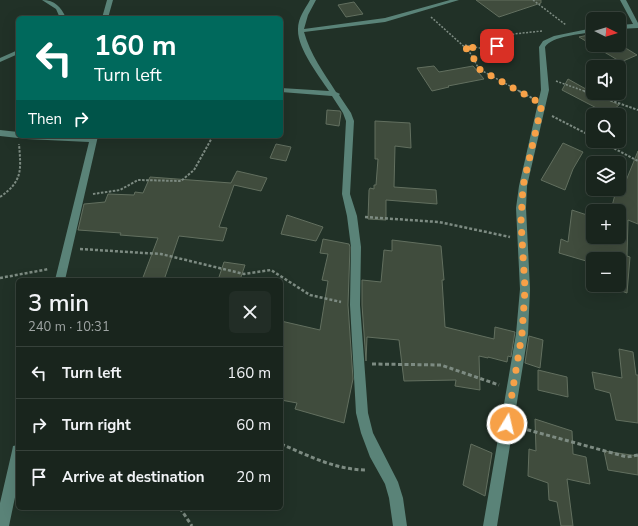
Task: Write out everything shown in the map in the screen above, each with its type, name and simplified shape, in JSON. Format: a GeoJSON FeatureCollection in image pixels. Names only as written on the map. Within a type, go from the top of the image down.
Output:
{"type":"FeatureCollection","features":[{"type":"Feature","properties":{"kind":"street"},"geometry":{"type":"LineString","coordinates":[[45,0],[58,8],[62,16]]}},
{"type":"Feature","properties":{"kind":"street"},"geometry":{"type":"LineString","coordinates":[[106,16],[110,0]]}},
{"type":"Feature","properties":{"kind":"street"},"geometry":{"type":"LineString","coordinates":[[312,0],[301,31],[303,42],[313,60],[336,94],[347,113],[350,122],[346,194],[352,216],[356,247],[355,305],[362,413],[367,433],[391,482],[396,498],[400,526]]}},
{"type":"Feature","properties":{"kind":"street"},"geometry":{"type":"LineString","coordinates":[[301,31],[384,20],[456,0]]}},
{"type":"Feature","properties":{"kind":"street"},"geometry":{"type":"LineString","coordinates":[[622,0],[637,26],[626,27]]}},
{"type":"Feature","properties":{"kind":"street"},"geometry":{"type":"LineString","coordinates":[[490,526],[522,334],[524,296],[521,208],[523,186],[545,90],[542,47],[545,42],[556,37],[586,31]]}},
{"type":"Feature","properties":{"kind":"street"},"geometry":{"type":"LineString","coordinates":[[0,60],[16,53]]}},
{"type":"Feature","properties":{"kind":"street"},"geometry":{"type":"LineString","coordinates":[[283,90],[336,94]]}},
{"type":"Feature","properties":{"kind":"street"},"geometry":{"type":"LineString","coordinates":[[0,133],[18,139]]}},
{"type":"Feature","properties":{"kind":"street"},"geometry":{"type":"LineString","coordinates":[[60,278],[93,138]]}},
{"type":"Feature","properties":{"kind":"street"},"geometry":{"type":"LineString","coordinates":[[2,526],[16,460]]}},
{"type":"Feature","properties":{"kind":"path"},"geometry":{"type":"LineString","coordinates":[[533,0],[570,27],[562,28]]}},
{"type":"Feature","properties":{"kind":"path"},"geometry":{"type":"LineString","coordinates":[[423,10],[464,46],[472,55],[479,69],[586,133]]}},
{"type":"Feature","properties":{"kind":"path"},"geometry":{"type":"LineString","coordinates":[[464,46],[489,50],[496,47],[514,34],[548,30]]}},
{"type":"Feature","properties":{"kind":"path"},"geometry":{"type":"LineString","coordinates":[[544,77],[638,110]]}},
{"type":"Feature","properties":{"kind":"path"},"geometry":{"type":"LineString","coordinates":[[80,195],[120,190],[138,180],[181,181],[194,170],[212,138]]}},
{"type":"Feature","properties":{"kind":"path"},"geometry":{"type":"LineString","coordinates":[[0,197],[18,180],[21,173],[18,139]]}},
{"type":"Feature","properties":{"kind":"path"},"geometry":{"type":"LineString","coordinates":[[613,148],[638,161]]}},
{"type":"Feature","properties":{"kind":"path"},"geometry":{"type":"LineString","coordinates":[[352,216],[433,221],[522,240]]}},
{"type":"Feature","properties":{"kind":"path"},"geometry":{"type":"LineString","coordinates":[[67,248],[161,254],[244,274],[271,270],[310,295],[355,305]]}},
{"type":"Feature","properties":{"kind":"path"},"geometry":{"type":"LineString","coordinates":[[0,278],[63,267]]}},
{"type":"Feature","properties":{"kind":"path"},"geometry":{"type":"LineString","coordinates":[[360,364],[441,365],[513,389]]}},
{"type":"Feature","properties":{"kind":"path"},"geometry":{"type":"LineString","coordinates":[[507,424],[627,457],[638,455]]}},
{"type":"Feature","properties":{"kind":"path"},"geometry":{"type":"LineString","coordinates":[[283,445],[329,465],[345,469],[361,471],[384,469]]}},
{"type":"Feature","properties":{"kind":"path"},"geometry":{"type":"LineString","coordinates":[[181,510],[192,526]]}},
{"type":"Feature","properties":{"kind":"building"},"geometry":{"type":"Polygon","coordinates":[[[476,0],[541,0],[541,3],[499,17],[476,0]]]}},
{"type":"Feature","properties":{"kind":"building"},"geometry":{"type":"Polygon","coordinates":[[[354,2],[363,14],[346,17],[338,5],[354,2]]]}},
{"type":"Feature","properties":{"kind":"building"},"geometry":{"type":"Polygon","coordinates":[[[586,36],[586,41],[579,37],[586,36]]]}},
{"type":"Feature","properties":{"kind":"building"},"geometry":{"type":"Polygon","coordinates":[[[626,48],[637,55],[626,60],[618,60],[604,52],[626,52],[626,48]]]}},
{"type":"Feature","properties":{"kind":"building"},"geometry":{"type":"Polygon","coordinates":[[[434,66],[439,72],[473,66],[484,79],[448,86],[449,87],[432,91],[417,68],[434,66]]]}},
{"type":"Feature","properties":{"kind":"building"},"geometry":{"type":"Polygon","coordinates":[[[568,79],[586,89],[586,100],[608,100],[619,105],[615,108],[596,108],[562,90],[568,79]]]}},
{"type":"Feature","properties":{"kind":"building"},"geometry":{"type":"Polygon","coordinates":[[[327,110],[340,111],[339,126],[326,124],[327,110]]]}},
{"type":"Feature","properties":{"kind":"building"},"geometry":{"type":"Polygon","coordinates":[[[375,121],[410,123],[411,148],[395,146],[394,187],[436,190],[437,204],[386,200],[386,220],[368,219],[369,190],[370,188],[374,189],[374,185],[376,185],[378,159],[375,159],[375,121]]]}},
{"type":"Feature","properties":{"kind":"building"},"geometry":{"type":"Polygon","coordinates":[[[563,143],[583,152],[573,169],[565,190],[541,180],[563,143]]]}},
{"type":"Feature","properties":{"kind":"building"},"geometry":{"type":"Polygon","coordinates":[[[276,144],[291,147],[286,161],[270,158],[276,144]]]}},
{"type":"Feature","properties":{"kind":"building"},"geometry":{"type":"Polygon","coordinates":[[[638,151],[638,224],[628,220],[627,256],[630,257],[627,293],[624,292],[626,292],[626,252],[586,252],[586,261],[559,253],[561,239],[568,242],[572,210],[586,215],[586,244],[626,244],[626,204],[613,204],[615,196],[626,196],[626,181],[638,151]]]}},
{"type":"Feature","properties":{"kind":"building"},"geometry":{"type":"Polygon","coordinates":[[[237,171],[267,178],[261,191],[234,185],[219,227],[227,228],[223,241],[179,236],[165,278],[143,278],[158,238],[120,235],[121,233],[78,230],[84,204],[105,202],[108,194],[134,195],[135,192],[143,193],[150,177],[231,183],[237,171]]]}},
{"type":"Feature","properties":{"kind":"building"},"geometry":{"type":"Polygon","coordinates":[[[287,215],[323,227],[316,241],[281,234],[287,215]]]}},
{"type":"Feature","properties":{"kind":"building"},"geometry":{"type":"Polygon","coordinates":[[[323,239],[349,244],[350,247],[348,305],[353,379],[344,423],[295,409],[297,403],[283,400],[283,321],[320,330],[328,281],[322,280],[328,254],[320,253],[323,239]]]}},
{"type":"Feature","properties":{"kind":"building"},"geometry":{"type":"Polygon","coordinates":[[[392,240],[441,246],[444,280],[442,280],[445,327],[494,339],[495,327],[515,332],[511,357],[508,356],[507,362],[479,356],[480,390],[455,386],[456,380],[404,381],[399,340],[367,337],[366,361],[362,305],[362,280],[381,282],[384,250],[392,251],[392,240]]]}},
{"type":"Feature","properties":{"kind":"building"},"geometry":{"type":"Polygon","coordinates":[[[224,262],[245,265],[241,278],[219,278],[224,262]]]}},
{"type":"Feature","properties":{"kind":"building"},"geometry":{"type":"Polygon","coordinates":[[[529,336],[543,340],[540,368],[525,363],[529,336]]]}},
{"type":"Feature","properties":{"kind":"building"},"geometry":{"type":"Polygon","coordinates":[[[619,349],[633,352],[636,375],[638,375],[638,423],[616,420],[610,393],[595,389],[592,372],[622,378],[619,349]]]}},
{"type":"Feature","properties":{"kind":"building"},"geometry":{"type":"Polygon","coordinates":[[[538,370],[567,377],[568,397],[538,390],[538,370]]]}},
{"type":"Feature","properties":{"kind":"building"},"geometry":{"type":"Polygon","coordinates":[[[535,419],[572,431],[573,454],[586,457],[590,484],[567,479],[573,526],[561,526],[557,502],[549,500],[548,483],[528,476],[529,449],[536,451],[535,419]]]}},
{"type":"Feature","properties":{"kind":"building"},"geometry":{"type":"Polygon","coordinates":[[[471,444],[492,453],[485,496],[463,485],[471,444]]]}},
{"type":"Feature","properties":{"kind":"building"},"geometry":{"type":"Polygon","coordinates":[[[604,451],[638,456],[638,475],[608,470],[604,451]]]}},
{"type":"Feature","properties":{"kind":"route"},"geometry":{"type":"LineString","coordinates":[[497,46],[489,50],[485,50],[464,46],[469,50],[474,58],[476,66],[479,69],[542,104],[523,186],[521,234],[525,289],[522,334],[507,424]]}}]}
